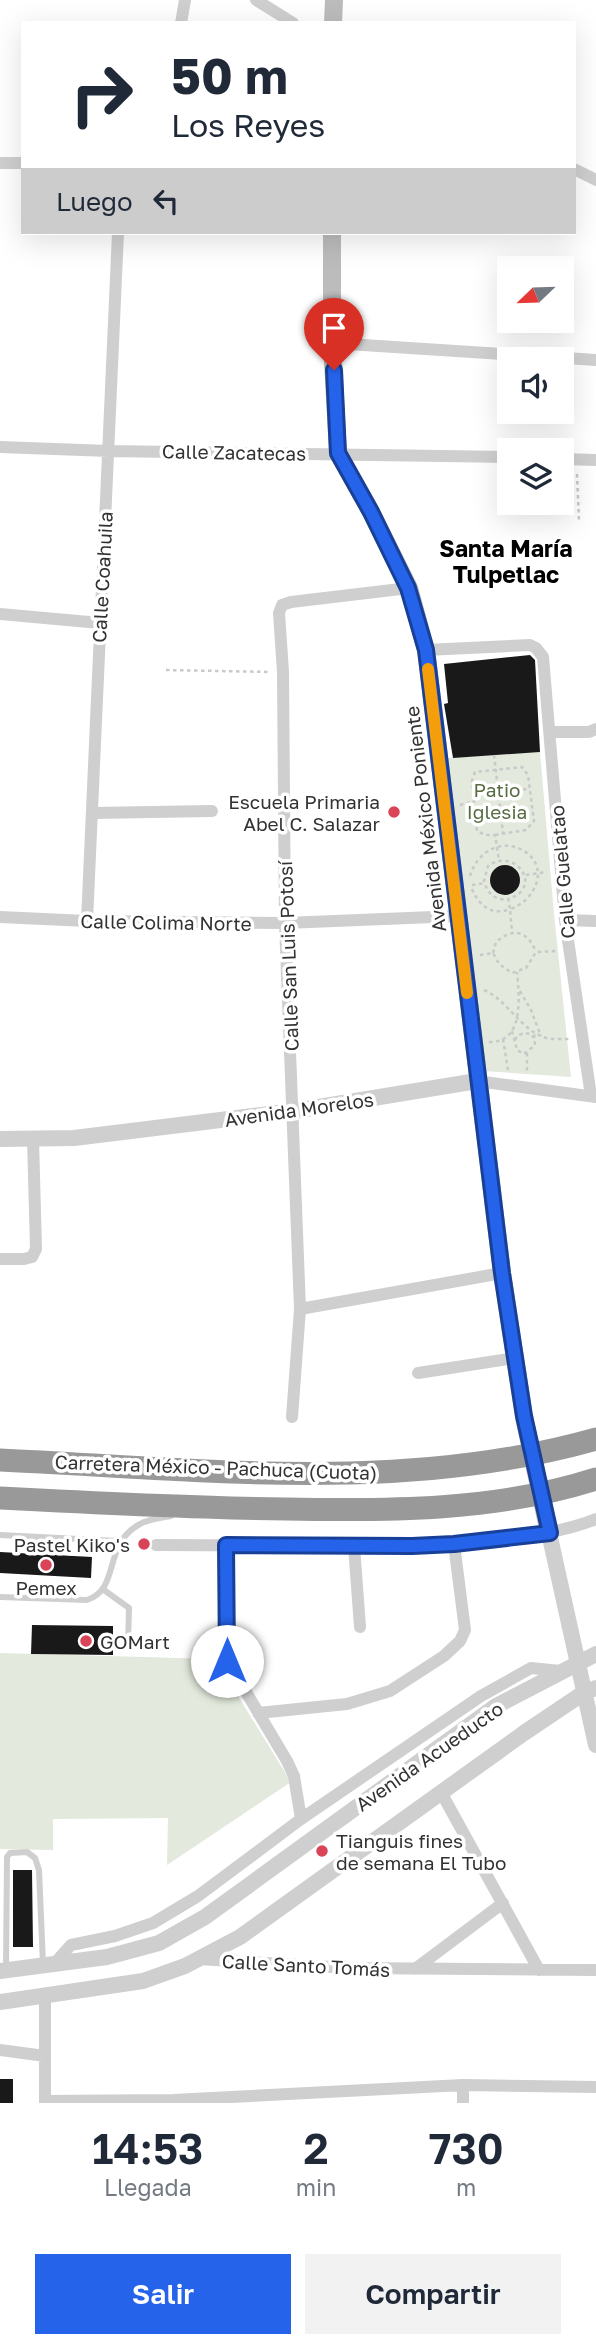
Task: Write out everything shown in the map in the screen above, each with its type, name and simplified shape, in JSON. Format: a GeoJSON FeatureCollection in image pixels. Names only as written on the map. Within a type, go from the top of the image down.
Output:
{"type":"FeatureCollection","features":[{"type":"Feature","properties":{"kind":"highway","name":"Carretera México - Pachuca (Cuota)"},"geometry":{"type":"LineString","coordinates":[[0,1460],[255,1472],[363,1474],[432,1470],[517,1459],[596,1439]]}},
{"type":"Feature","properties":{"kind":"highway","name":"Carretera México - Pachuca (Cuota)"},"geometry":{"type":"LineString","coordinates":[[0,1498],[212,1508],[364,1511],[480,1503],[596,1479]]}},
{"type":"Feature","properties":{"kind":"main road"},"geometry":{"type":"LineString","coordinates":[[333,21],[334,0]]}},
{"type":"Feature","properties":{"kind":"main road","name":"Avenida México Poniente"},"geometry":{"type":"LineString","coordinates":[[332,235],[332,343],[338,453],[371,512],[408,588],[426,650],[502,1273],[524,1416],[550,1533]]}},
{"type":"Feature","properties":{"kind":"street"},"geometry":{"type":"LineString","coordinates":[[181,21],[185,0]]}},
{"type":"Feature","properties":{"kind":"street"},"geometry":{"type":"LineString","coordinates":[[256,0],[290,21]]}},
{"type":"Feature","properties":{"kind":"street"},"geometry":{"type":"LineString","coordinates":[[0,163],[21,163]]}},
{"type":"Feature","properties":{"kind":"street"},"geometry":{"type":"LineString","coordinates":[[576,170],[596,180]]}},
{"type":"Feature","properties":{"kind":"street","name":"Calle Coahuila"},"geometry":{"type":"LineString","coordinates":[[87,921],[118,235]]}},
{"type":"Feature","properties":{"kind":"street"},"geometry":{"type":"LineString","coordinates":[[332,343],[596,360]]}},
{"type":"Feature","properties":{"kind":"street","name":"Calle Zacatecas"},"geometry":{"type":"LineString","coordinates":[[0,447],[497,457]]}},
{"type":"Feature","properties":{"kind":"street"},"geometry":{"type":"LineString","coordinates":[[576,459],[596,460]]}},
{"type":"Feature","properties":{"kind":"street","name":"Calle San Luis Potosí"},"geometry":{"type":"LineString","coordinates":[[292,1417],[300,1309],[285,923],[283,673],[279,613],[282,605],[408,588]]}},
{"type":"Feature","properties":{"kind":"street"},"geometry":{"type":"LineString","coordinates":[[0,614],[100,623]]}},
{"type":"Feature","properties":{"kind":"street","name":"Calle Guelatao"},"geometry":{"type":"LineString","coordinates":[[426,650],[530,645],[536,648],[542,657],[565,920],[594,1096]]}},
{"type":"Feature","properties":{"kind":"street"},"geometry":{"type":"LineString","coordinates":[[550,732],[589,732],[596,729]]}},
{"type":"Feature","properties":{"kind":"street"},"geometry":{"type":"LineString","coordinates":[[92,813],[212,811]]}},
{"type":"Feature","properties":{"kind":"street","name":"Calle Colima Norte"},"geometry":{"type":"LineString","coordinates":[[0,917],[87,921],[285,923],[458,916]]}},
{"type":"Feature","properties":{"kind":"street"},"geometry":{"type":"LineString","coordinates":[[565,920],[596,921]]}},
{"type":"Feature","properties":{"kind":"street","name":"Avenida Morelos"},"geometry":{"type":"LineString","coordinates":[[0,1139],[74,1139],[294,1111],[477,1081],[594,1096]]}},
{"type":"Feature","properties":{"kind":"street"},"geometry":{"type":"LineString","coordinates":[[0,1259],[24,1259],[32,1256],[36,1249],[33,1139]]}},
{"type":"Feature","properties":{"kind":"street"},"geometry":{"type":"LineString","coordinates":[[300,1309],[502,1273]]}},
{"type":"Feature","properties":{"kind":"street"},"geometry":{"type":"LineString","coordinates":[[418,1373],[515,1358]]}},
{"type":"Feature","properties":{"kind":"street"},"geometry":{"type":"LineString","coordinates":[[156,1545],[454,1544],[550,1533],[596,1519]]}},
{"type":"Feature","properties":{"kind":"street"},"geometry":{"type":"LineString","coordinates":[[550,1533],[578,1662],[590,1690],[596,1745]]}},
{"type":"Feature","properties":{"kind":"street"},"geometry":{"type":"LineString","coordinates":[[258,1713],[347,1704],[390,1691],[444,1656],[460,1641],[464,1630],[454,1544]]}},
{"type":"Feature","properties":{"kind":"street"},"geometry":{"type":"LineString","coordinates":[[226,1545],[227,1661],[287,1760],[294,1776],[301,1819]]}},
{"type":"Feature","properties":{"kind":"street"},"geometry":{"type":"LineString","coordinates":[[354,1546],[360,1628]]}},
{"type":"Feature","properties":{"kind":"street","name":"Avenida Acueducto"},"geometry":{"type":"LineString","coordinates":[[3,1971],[107,1957],[159,1943],[205,1917],[496,1706],[596,1654]]}},
{"type":"Feature","properties":{"kind":"street"},"geometry":{"type":"LineString","coordinates":[[48,1965],[71,1945],[115,1936],[153,1923],[198,1896],[301,1819],[481,1696],[531,1668],[560,1671]]}},
{"type":"Feature","properties":{"kind":"street","name":"Avenida Acueducto"},"geometry":{"type":"LineString","coordinates":[[0,2002],[144,1981],[198,1959],[240,1937],[524,1733],[590,1690]]}},
{"type":"Feature","properties":{"kind":"street"},"geometry":{"type":"LineString","coordinates":[[442,1794],[539,1970]]}},
{"type":"Feature","properties":{"kind":"street","name":"Calle Santo Tomás"},"geometry":{"type":"LineString","coordinates":[[414,1969],[503,1903]]}},
{"type":"Feature","properties":{"kind":"street","name":"Calle Santo Tomás"},"geometry":{"type":"LineString","coordinates":[[198,1959],[348,1968],[596,1970]]}},
{"type":"Feature","properties":{"kind":"street"},"geometry":{"type":"LineString","coordinates":[[45,1996],[45,2102],[173,2102],[463,2085],[596,2088]]}},
{"type":"Feature","properties":{"kind":"street"},"geometry":{"type":"LineString","coordinates":[[0,2050],[45,2056]]}},
{"type":"Feature","properties":{"kind":"street"},"geometry":{"type":"LineString","coordinates":[[463,2085],[463,2103]]}},
{"type":"Feature","properties":{"kind":"lane"},"geometry":{"type":"LineString","coordinates":[[0,1597],[87,1600],[96,1597],[104,1590],[119,1541],[128,1531],[142,1522],[212,1508]]}},
{"type":"Feature","properties":{"kind":"lane"},"geometry":{"type":"LineString","coordinates":[[0,1535],[119,1541]]}},
{"type":"Feature","properties":{"kind":"lane"},"geometry":{"type":"LineString","coordinates":[[104,1590],[129,1608],[128,1643],[154,1644]]}},
{"type":"Feature","properties":{"kind":"lane"},"geometry":{"type":"LineString","coordinates":[[3,1971],[7,1857],[10,1853],[19,1851],[27,1852],[35,1858],[39,1870],[48,1965]]}},
{"type":"Feature","properties":{"kind":"path"},"geometry":{"type":"LineString","coordinates":[[576,459],[579,520]]}},
{"type":"Feature","properties":{"kind":"path"},"geometry":{"type":"LineString","coordinates":[[166,670],[283,673]]}},
{"type":"Feature","properties":{"kind":"path"},"geometry":{"type":"LineString","coordinates":[[494,755],[503,834]]}},
{"type":"Feature","properties":{"kind":"path"},"geometry":{"type":"LineString","coordinates":[[522,767],[528,775],[534,821],[526,830],[495,835],[485,835],[477,831],[472,781],[475,772],[496,770],[522,767]]}},
{"type":"Feature","properties":{"kind":"path"},"geometry":{"type":"LineString","coordinates":[[473,792],[530,789]]}},
{"type":"Feature","properties":{"kind":"path"},"geometry":{"type":"LineString","coordinates":[[476,816],[532,811]]}},
{"type":"Feature","properties":{"kind":"path"},"geometry":{"type":"LineString","coordinates":[[495,835],[499,860]]}},
{"type":"Feature","properties":{"kind":"path"},"geometry":{"type":"LineString","coordinates":[[508,846],[527,853],[533,860],[537,873],[536,887],[531,897],[501,913],[493,912],[484,906],[476,898],[471,885],[473,865],[480,856],[496,847],[508,846]]}},
{"type":"Feature","properties":{"kind":"path"},"geometry":{"type":"LineString","coordinates":[[499,860],[514,863],[525,875],[525,888],[515,897],[496,898],[490,894],[485,883],[488,866],[499,860]]}},
{"type":"Feature","properties":{"kind":"path"},"geometry":{"type":"LineString","coordinates":[[525,875],[561,870]]}},
{"type":"Feature","properties":{"kind":"path"},"geometry":{"type":"LineString","coordinates":[[508,899],[512,932]]}},
{"type":"Feature","properties":{"kind":"path"},"geometry":{"type":"LineString","coordinates":[[512,932],[521,932],[528,937],[536,952],[526,968],[512,973],[504,970],[493,953],[496,942],[512,932]]}},
{"type":"Feature","properties":{"kind":"path"},"geometry":{"type":"LineString","coordinates":[[536,952],[569,950]]}},
{"type":"Feature","properties":{"kind":"path"},"geometry":{"type":"LineString","coordinates":[[463,957],[493,953]]}},
{"type":"Feature","properties":{"kind":"path"},"geometry":{"type":"LineString","coordinates":[[472,1039],[498,1042],[512,1029],[518,1018],[520,1004],[517,972]]}},
{"type":"Feature","properties":{"kind":"path"},"geometry":{"type":"LineString","coordinates":[[466,986],[487,991],[498,998],[541,1036],[583,1040]]}},
{"type":"Feature","properties":{"kind":"path"},"geometry":{"type":"LineString","coordinates":[[519,988],[541,1036]]}},
{"type":"Feature","properties":{"kind":"path"},"geometry":{"type":"LineString","coordinates":[[512,1029],[514,1045],[520,1054],[527,1053],[536,1045],[532,1030]]}},
{"type":"Feature","properties":{"kind":"path"},"geometry":{"type":"LineString","coordinates":[[515,1040],[524,1033],[531,1034],[536,1040]]}},
{"type":"Feature","properties":{"kind":"path"},"geometry":{"type":"LineString","coordinates":[[503,1039],[513,1085]]}},
{"type":"Feature","properties":{"kind":"path"},"geometry":{"type":"LineString","coordinates":[[527,1053],[527,1087]]}},
{"type":"Feature","properties":{"kind":"green space","name":"Patio Iglesia"},"geometry":{"type":"Polygon","coordinates":[[[540,752],[571,1077],[483,1071],[445,758],[540,752]]]}},
{"type":"Feature","properties":{"kind":"green space"},"geometry":{"type":"Polygon","coordinates":[[[0,1653],[215,1659],[291,1782],[167,1865],[168,1818],[53,1819],[53,1850],[0,1849],[0,1653]]]}},
{"type":"Feature","properties":{"kind":"building"},"geometry":{"type":"Polygon","coordinates":[[[530,655],[535,660],[540,752],[453,758],[444,704],[448,703],[444,664],[530,655]]]}},
{"type":"Feature","properties":{"kind":"building"},"geometry":{"type":"Polygon","coordinates":[[[505,865],[516,869],[520,880],[516,891],[505,895],[494,891],[490,880],[494,869],[505,865]]]}},
{"type":"Feature","properties":{"kind":"building","name":"Pemex"},"geometry":{"type":"Polygon","coordinates":[[[0,1552],[92,1557],[91,1578],[0,1573],[0,1552]]]}},
{"type":"Feature","properties":{"kind":"building"},"geometry":{"type":"Polygon","coordinates":[[[32,1625],[113,1626],[113,1655],[31,1654],[32,1625]]]}},
{"type":"Feature","properties":{"kind":"building"},"geometry":{"type":"Polygon","coordinates":[[[13,1870],[32,1870],[33,1947],[13,1947],[13,1870]]]}},
{"type":"Feature","properties":{"kind":"building"},"geometry":{"type":"Polygon","coordinates":[[[0,2079],[13,2079],[13,2103],[0,2103],[0,2079]]]}},
{"type":"Feature","properties":{"kind":"slow traffic"},"geometry":{"type":"LineString","coordinates":[[428,669],[467,993]]}},
{"type":"Feature","properties":{"kind":"place","name":"Escuela Primaria Abel C. Salazar"},"geometry":{"type":"Point","coordinates":[394,812]}},
{"type":"Feature","properties":{"kind":"place","name":"Pastel Kiko's"},"geometry":{"type":"Point","coordinates":[144,1544]}},
{"type":"Feature","properties":{"kind":"place","name":"Pemex"},"geometry":{"type":"Point","coordinates":[46,1565]}},
{"type":"Feature","properties":{"kind":"place","name":"GOMart"},"geometry":{"type":"Point","coordinates":[86,1641]}},
{"type":"Feature","properties":{"kind":"place","name":"Tianguis fines de semana El Tubo"},"geometry":{"type":"Point","coordinates":[322,1851]}},
{"type":"Feature","properties":{"kind":"district","name":"Santa María Tulpetlac"},"geometry":{"type":"Point","coordinates":[506,561]}},
{"type":"Feature","properties":{"kind":"route"},"geometry":{"type":"LineString","coordinates":[[227,1661],[226,1545],[412,1546],[550,1533],[524,1416],[502,1273],[426,650],[408,588],[371,512],[338,453],[334,370]]}}]}
